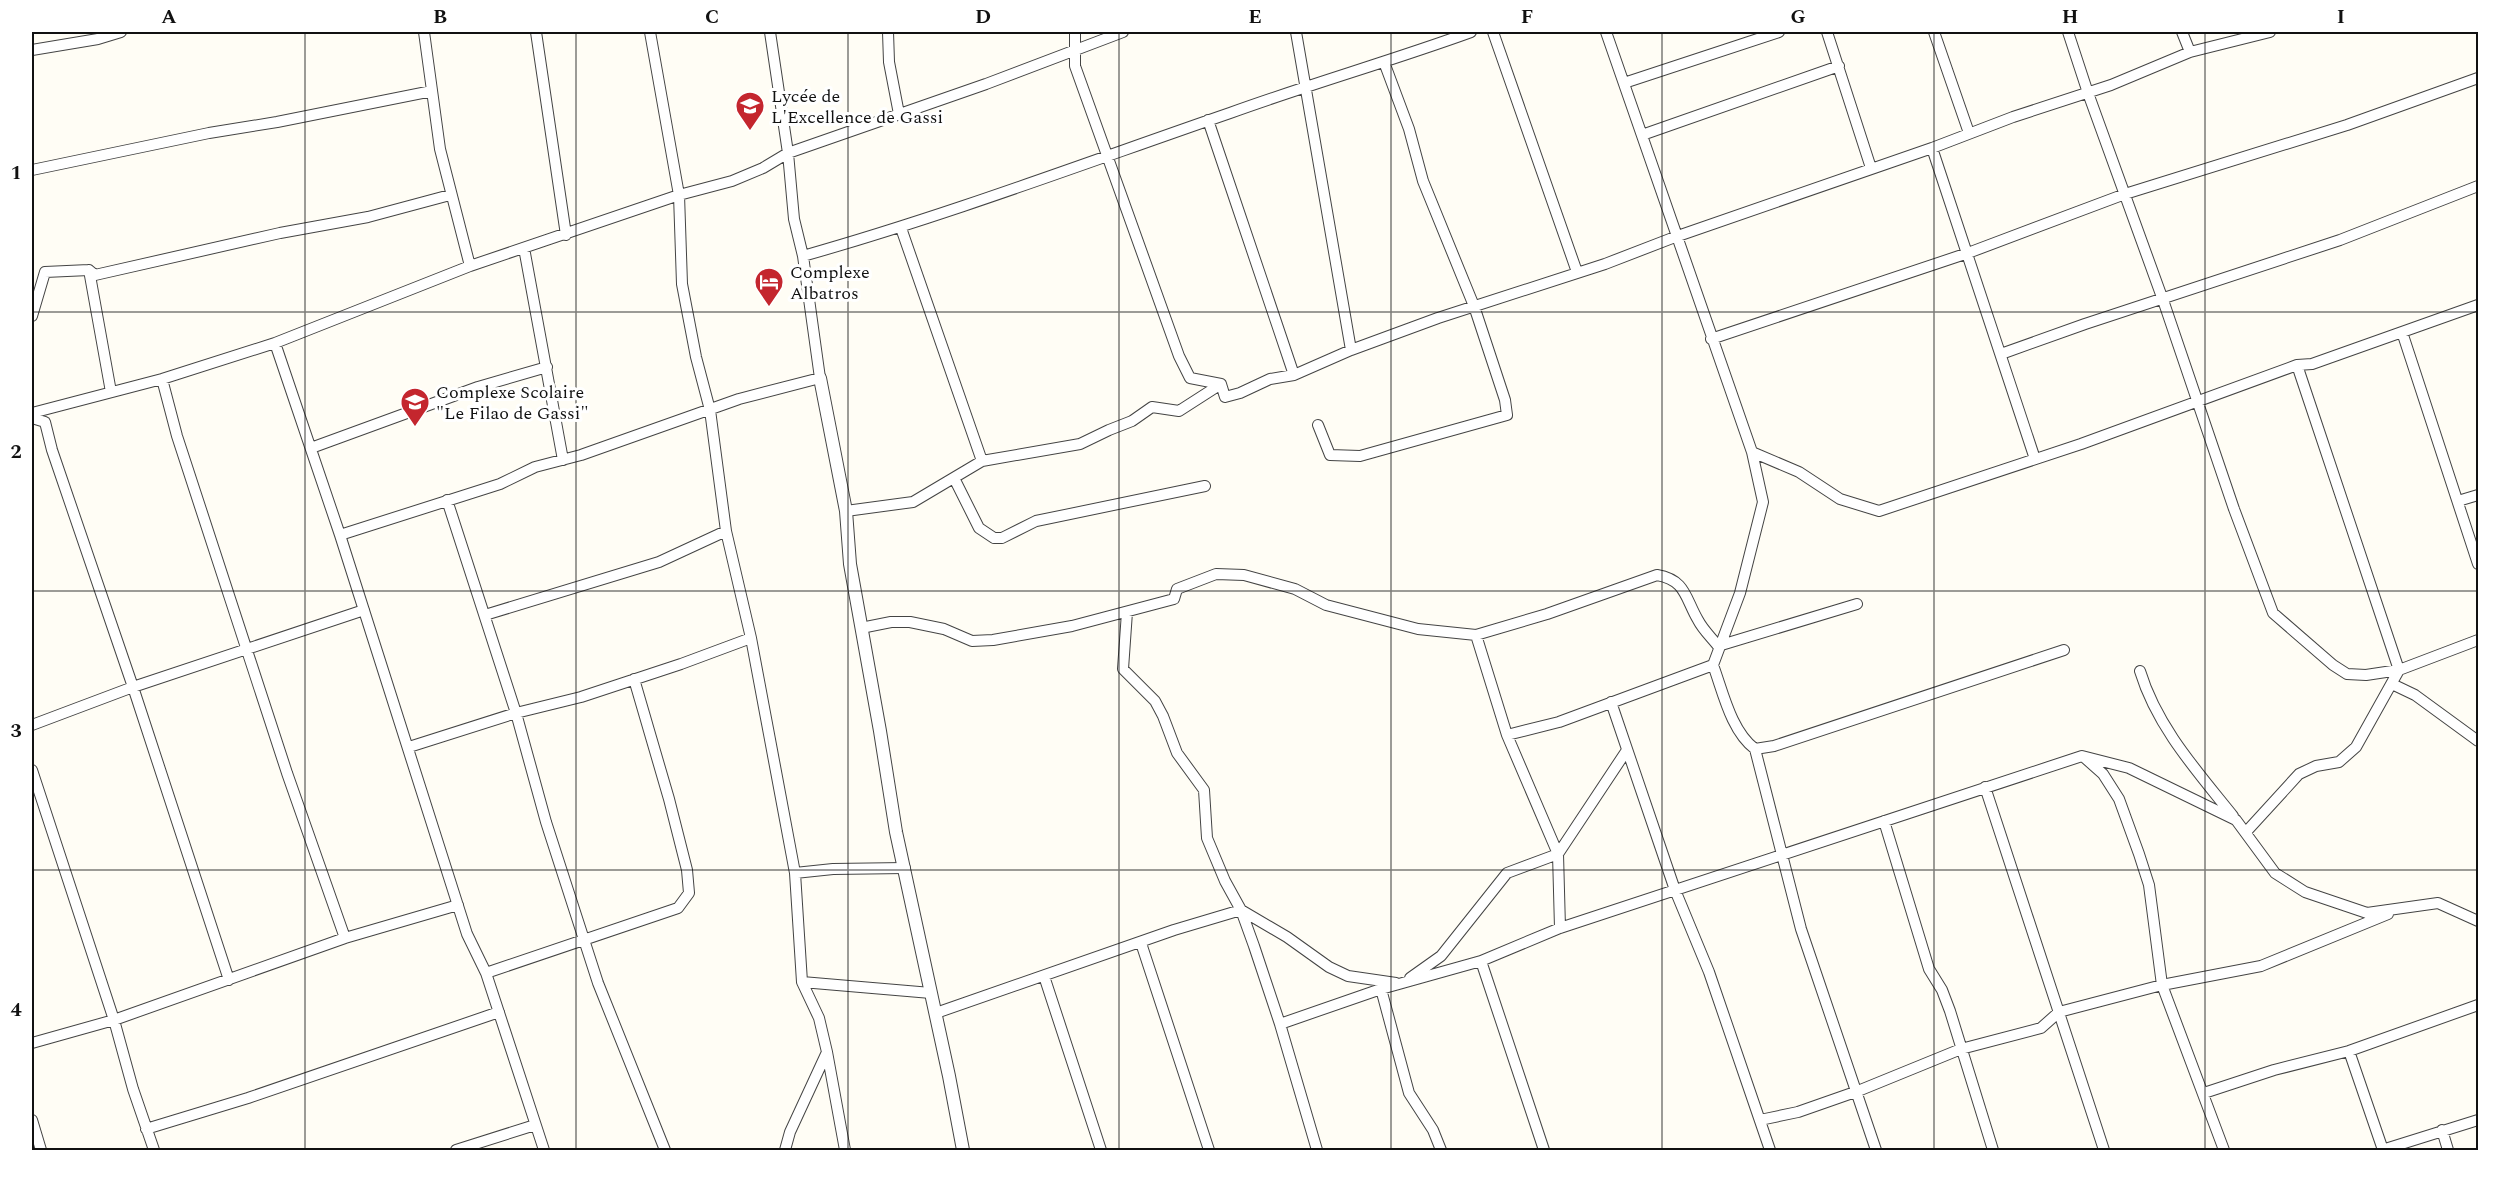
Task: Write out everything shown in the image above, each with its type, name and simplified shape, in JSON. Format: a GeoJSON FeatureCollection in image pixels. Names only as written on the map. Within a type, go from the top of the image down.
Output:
{"type":"FeatureCollection","features":[{"type":"Feature","properties":{"kind":"street"},"geometry":{"type":"LineString","coordinates":[[32,50],[98,39],[121,32]]}},
{"type":"Feature","properties":{"kind":"street"},"geometry":{"type":"LineString","coordinates":[[423,32],[440,149],[470,266]]}},
{"type":"Feature","properties":{"kind":"street"},"geometry":{"type":"LineString","coordinates":[[536,32],[566,234]]}},
{"type":"Feature","properties":{"kind":"street"},"geometry":{"type":"LineString","coordinates":[[650,32],[679,195],[682,284],[696,357],[710,410],[726,531],[751,638],[795,873],[802,982],[819,1018],[845,1150]]}},
{"type":"Feature","properties":{"kind":"street"},"geometry":{"type":"LineString","coordinates":[[770,32],[788,153],[794,219],[804,255],[820,378],[846,511],[850,564],[896,832],[932,993],[963,1150]]}},
{"type":"Feature","properties":{"kind":"street"},"geometry":{"type":"LineString","coordinates":[[888,32],[890,62],[899,114]]}},
{"type":"Feature","properties":{"kind":"street"},"geometry":{"type":"LineString","coordinates":[[1075,32],[1075,66],[1172,336],[1190,378],[1221,384]]}},
{"type":"Feature","properties":{"kind":"street"},"geometry":{"type":"LineString","coordinates":[[32,413],[162,379],[274,343],[470,266],[679,195],[732,181],[763,168],[788,153],[1123,32]]}},
{"type":"Feature","properties":{"kind":"street"},"geometry":{"type":"LineString","coordinates":[[1296,32],[1351,350]]}},
{"type":"Feature","properties":{"kind":"street"},"geometry":{"type":"LineString","coordinates":[[804,255],[901,228],[1305,86],[1471,32]]}},
{"type":"Feature","properties":{"kind":"street"},"geometry":{"type":"LineString","coordinates":[[1492,32],[1577,272]]}},
{"type":"Feature","properties":{"kind":"street"},"geometry":{"type":"LineString","coordinates":[[1606,32],[1675,237],[1752,452],[1763,502],[1740,593],[1718,646],[1713,665],[1740,731],[1747,743],[1755,749],[1802,928],[1876,1150]]}},
{"type":"Feature","properties":{"kind":"street"},"geometry":{"type":"LineString","coordinates":[[1624,83],[1779,32]]}},
{"type":"Feature","properties":{"kind":"street"},"geometry":{"type":"LineString","coordinates":[[1827,32],[1871,168]]}},
{"type":"Feature","properties":{"kind":"street"},"geometry":{"type":"LineString","coordinates":[[1934,32],[1969,133]]}},
{"type":"Feature","properties":{"kind":"street"},"geometry":{"type":"LineString","coordinates":[[2068,32],[2257,574],[2273,614],[2333,665],[2347,674],[2366,675],[2399,670],[2478,640]]}},
{"type":"Feature","properties":{"kind":"street"},"geometry":{"type":"LineString","coordinates":[[2182,32],[2190,52]]}},
{"type":"Feature","properties":{"kind":"street"},"geometry":{"type":"LineString","coordinates":[[1221,384],[1225,397],[1240,393],[1270,379],[1294,375],[1351,350],[1474,306],[1605,264],[1675,237],[2088,93],[2190,52],[2270,32]]}},
{"type":"Feature","properties":{"kind":"street"},"geometry":{"type":"LineString","coordinates":[[1318,425],[1330,454],[1360,456],[1507,415],[1505,400],[1474,306],[1431,201],[1409,129],[1384,62]]}},
{"type":"Feature","properties":{"kind":"street"},"geometry":{"type":"LineString","coordinates":[[1642,135],[1839,66]]}},
{"type":"Feature","properties":{"kind":"street"},"geometry":{"type":"LineString","coordinates":[[1711,339],[1968,253],[2125,194],[2347,125],[2478,78]]}},
{"type":"Feature","properties":{"kind":"street"},"geometry":{"type":"LineString","coordinates":[[32,170],[209,133],[432,91]]}},
{"type":"Feature","properties":{"kind":"street"},"geometry":{"type":"LineString","coordinates":[[1208,120],[1294,375]]}},
{"type":"Feature","properties":{"kind":"street"},"geometry":{"type":"LineString","coordinates":[[1932,148],[2035,459]]}},
{"type":"Feature","properties":{"kind":"street"},"geometry":{"type":"LineString","coordinates":[[2001,354],[2340,240],[2478,186]]}},
{"type":"Feature","properties":{"kind":"street"},"geometry":{"type":"LineString","coordinates":[[32,316],[45,272],[89,270],[95,275],[280,233],[368,217],[450,195]]}},
{"type":"Feature","properties":{"kind":"street"},"geometry":{"type":"LineString","coordinates":[[901,228],[982,461]]}},
{"type":"Feature","properties":{"kind":"street"},"geometry":{"type":"LineString","coordinates":[[524,248],[563,460]]}},
{"type":"Feature","properties":{"kind":"street"},"geometry":{"type":"LineString","coordinates":[[89,270],[111,392]]}},
{"type":"Feature","properties":{"kind":"street"},"geometry":{"type":"LineString","coordinates":[[1752,452],[1799,472],[1840,499],[1879,511],[2197,403],[2297,365],[2312,364],[2478,305]]}},
{"type":"Feature","properties":{"kind":"street"},"geometry":{"type":"LineString","coordinates":[[2402,332],[2478,564]]}},
{"type":"Feature","properties":{"kind":"street"},"geometry":{"type":"LineString","coordinates":[[274,343],[311,448],[409,747],[467,934],[486,973],[544,1150]]}},
{"type":"Feature","properties":{"kind":"street"},"geometry":{"type":"LineString","coordinates":[[2246,832],[2299,774],[2316,766],[2339,762],[2356,747],[2399,670],[2297,365]]}},
{"type":"Feature","properties":{"kind":"street"},"geometry":{"type":"LineString","coordinates":[[311,448],[478,387],[547,367]]}},
{"type":"Feature","properties":{"kind":"street"},"geometry":{"type":"LineString","coordinates":[[340,536],[500,484],[535,467],[563,460],[739,399],[820,378]]}},
{"type":"Feature","properties":{"kind":"street"},"geometry":{"type":"LineString","coordinates":[[162,379],[177,436],[287,773],[345,938]]}},
{"type":"Feature","properties":{"kind":"street"},"geometry":{"type":"LineString","coordinates":[[846,511],[913,502],[982,461],[1080,444],[1132,422],[1152,407],[1179,411],[1221,384]]}},
{"type":"Feature","properties":{"kind":"street"},"geometry":{"type":"LineString","coordinates":[[32,418],[45,422],[52,450],[229,980]]}},
{"type":"Feature","properties":{"kind":"street"},"geometry":{"type":"LineString","coordinates":[[954,478],[979,528],[994,538],[1002,538],[1036,521],[1205,486]]}},
{"type":"Feature","properties":{"kind":"street"},"geometry":{"type":"LineString","coordinates":[[2458,501],[2478,495]]}},
{"type":"Feature","properties":{"kind":"street"},"geometry":{"type":"LineString","coordinates":[[447,500],[516,713],[546,822],[598,983],[665,1150]]}},
{"type":"Feature","properties":{"kind":"street"},"geometry":{"type":"LineString","coordinates":[[485,615],[659,562],[726,531]]}},
{"type":"Feature","properties":{"kind":"street"},"geometry":{"type":"LineString","coordinates":[[861,628],[891,622],[910,622],[944,630],[972,641],[993,640],[1072,626],[1174,599],[1176,589],[1216,574],[1244,575],[1295,589],[1326,605],[1418,629],[1476,635],[1547,614],[1656,575],[1671,577],[1680,586],[1691,602],[1698,620],[1718,646]]}},
{"type":"Feature","properties":{"kind":"street"},"geometry":{"type":"LineString","coordinates":[[1718,646],[1857,604]]}},
{"type":"Feature","properties":{"kind":"street"},"geometry":{"type":"LineString","coordinates":[[32,725],[133,687],[364,610]]}},
{"type":"Feature","properties":{"kind":"street"},"geometry":{"type":"LineString","coordinates":[[1127,612],[1123,669],[1155,701],[1178,753],[1204,790],[1208,838],[1225,881],[1241,910],[1280,1024],[1317,1150]]}},
{"type":"Feature","properties":{"kind":"street"},"geometry":{"type":"LineString","coordinates":[[1476,635],[1507,735],[1558,854],[1560,928]]}},
{"type":"Feature","properties":{"kind":"street"},"geometry":{"type":"LineString","coordinates":[[409,747],[516,713],[581,697],[751,638]]}},
{"type":"Feature","properties":{"kind":"street"},"geometry":{"type":"LineString","coordinates":[[1755,749],[1774,746],[2064,650]]}},
{"type":"Feature","properties":{"kind":"street"},"geometry":{"type":"LineString","coordinates":[[1507,735],[1559,722],[1713,665]]}},
{"type":"Feature","properties":{"kind":"street"},"geometry":{"type":"LineString","coordinates":[[2140,671],[2155,710],[2167,730],[2276,873],[2305,892],[2367,913],[2438,903],[2478,921]]}},
{"type":"Feature","properties":{"kind":"street"},"geometry":{"type":"LineString","coordinates":[[486,973],[678,908],[689,893],[687,870],[669,799],[634,679]]}},
{"type":"Feature","properties":{"kind":"street"},"geometry":{"type":"LineString","coordinates":[[2392,684],[2415,695],[2478,741]]}},
{"type":"Feature","properties":{"kind":"street"},"geometry":{"type":"LineString","coordinates":[[1611,702],[1675,890],[1709,972],[1770,1150]]}},
{"type":"Feature","properties":{"kind":"street"},"geometry":{"type":"LineString","coordinates":[[936,1013],[1174,930],[1241,910],[1287,937],[1329,968],[1348,976],[1401,984],[1441,956],[1507,873],[1558,854],[1627,750]]}},
{"type":"Feature","properties":{"kind":"street"},"geometry":{"type":"LineString","coordinates":[[1280,1024],[1381,989],[1480,961],[1560,928],[2082,756],[2129,768],[2235,820]]}},
{"type":"Feature","properties":{"kind":"street"},"geometry":{"type":"LineString","coordinates":[[2082,756],[2103,774],[2119,799],[2139,854],[2149,885],[2162,985],[2224,1150]]}},
{"type":"Feature","properties":{"kind":"street"},"geometry":{"type":"LineString","coordinates":[[32,770],[154,1150]]}},
{"type":"Feature","properties":{"kind":"street"},"geometry":{"type":"LineString","coordinates":[[1985,787],[2104,1150]]}},
{"type":"Feature","properties":{"kind":"street"},"geometry":{"type":"LineString","coordinates":[[1884,821],[1929,969],[1942,990],[1993,1150]]}},
{"type":"Feature","properties":{"kind":"street"},"geometry":{"type":"LineString","coordinates":[[795,873],[833,869],[905,868]]}},
{"type":"Feature","properties":{"kind":"street"},"geometry":{"type":"LineString","coordinates":[[32,1043],[114,1020],[345,938],[458,905]]}},
{"type":"Feature","properties":{"kind":"street"},"geometry":{"type":"LineString","coordinates":[[1760,1120],[1798,1112],[1858,1091],[1961,1049],[2041,1028],[2059,1011],[2162,985],[2261,966],[2408,906]]}},
{"type":"Feature","properties":{"kind":"street"},"geometry":{"type":"LineString","coordinates":[[1141,943],[1209,1150]]}},
{"type":"Feature","properties":{"kind":"street"},"geometry":{"type":"LineString","coordinates":[[1480,961],[1544,1150]]}},
{"type":"Feature","properties":{"kind":"street"},"geometry":{"type":"LineString","coordinates":[[1044,976],[1101,1150]]}},
{"type":"Feature","properties":{"kind":"street"},"geometry":{"type":"LineString","coordinates":[[802,982],[932,993]]}},
{"type":"Feature","properties":{"kind":"street"},"geometry":{"type":"LineString","coordinates":[[1381,989],[1408,1093],[1433,1130],[1441,1150]]}},
{"type":"Feature","properties":{"kind":"street"},"geometry":{"type":"LineString","coordinates":[[2204,1094],[2274,1070],[2349,1051],[2478,1005]]}},
{"type":"Feature","properties":{"kind":"street"},"geometry":{"type":"LineString","coordinates":[[146,1129],[248,1098],[499,1012]]}},
{"type":"Feature","properties":{"kind":"street"},"geometry":{"type":"LineString","coordinates":[[2349,1051],[2383,1150],[2478,1120]]}},
{"type":"Feature","properties":{"kind":"street"},"geometry":{"type":"LineString","coordinates":[[785,1150],[790,1132],[827,1052]]}},
{"type":"Feature","properties":{"kind":"street"},"geometry":{"type":"LineString","coordinates":[[32,1120],[41,1150]]}},
{"type":"Feature","properties":{"kind":"street"},"geometry":{"type":"LineString","coordinates":[[456,1150],[535,1125]]}},
{"type":"Feature","properties":{"kind":"street"},"geometry":{"type":"LineString","coordinates":[[2442,1130],[2448,1150]]}},
{"type":"Feature","properties":{"kind":"place","name":"Lycée de L'Excellence de Gassi"},"geometry":{"type":"Point","coordinates":[750,132]}},
{"type":"Feature","properties":{"kind":"place","name":"Complexe Albatros"},"geometry":{"type":"Point","coordinates":[769,308]}},
{"type":"Feature","properties":{"kind":"place","name":"Complexe Scolaire \"Le Filao de Gassi\""},"geometry":{"type":"Point","coordinates":[415,428]}}]}
